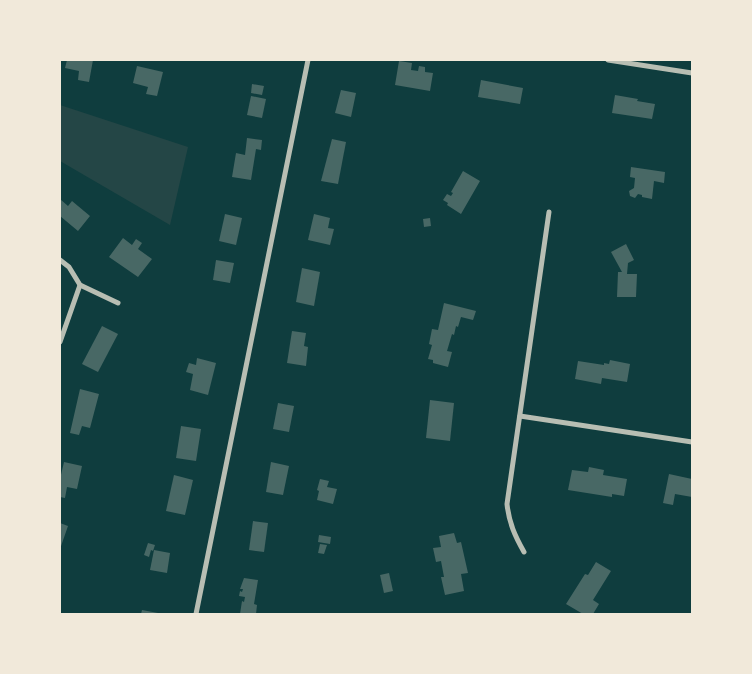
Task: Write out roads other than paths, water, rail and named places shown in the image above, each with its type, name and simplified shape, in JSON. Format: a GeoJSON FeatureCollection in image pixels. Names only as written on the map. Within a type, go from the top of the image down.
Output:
{"type":"FeatureCollection","features":[{"type":"Feature","properties":{"kind":"street"},"geometry":{"type":"LineString","coordinates":[[196,614],[308,60]]}},
{"type":"Feature","properties":{"kind":"street"},"geometry":{"type":"LineString","coordinates":[[608,60],[692,73]]}},
{"type":"Feature","properties":{"kind":"street"},"geometry":{"type":"LineString","coordinates":[[524,552],[512,532],[506,504],[549,212]]}},
{"type":"Feature","properties":{"kind":"street"},"geometry":{"type":"LineString","coordinates":[[60,260],[69,267],[80,285],[118,303]]}},
{"type":"Feature","properties":{"kind":"street"},"geometry":{"type":"LineString","coordinates":[[60,342],[80,285]]}},
{"type":"Feature","properties":{"kind":"street"},"geometry":{"type":"LineString","coordinates":[[520,416],[692,442]]}}]}
